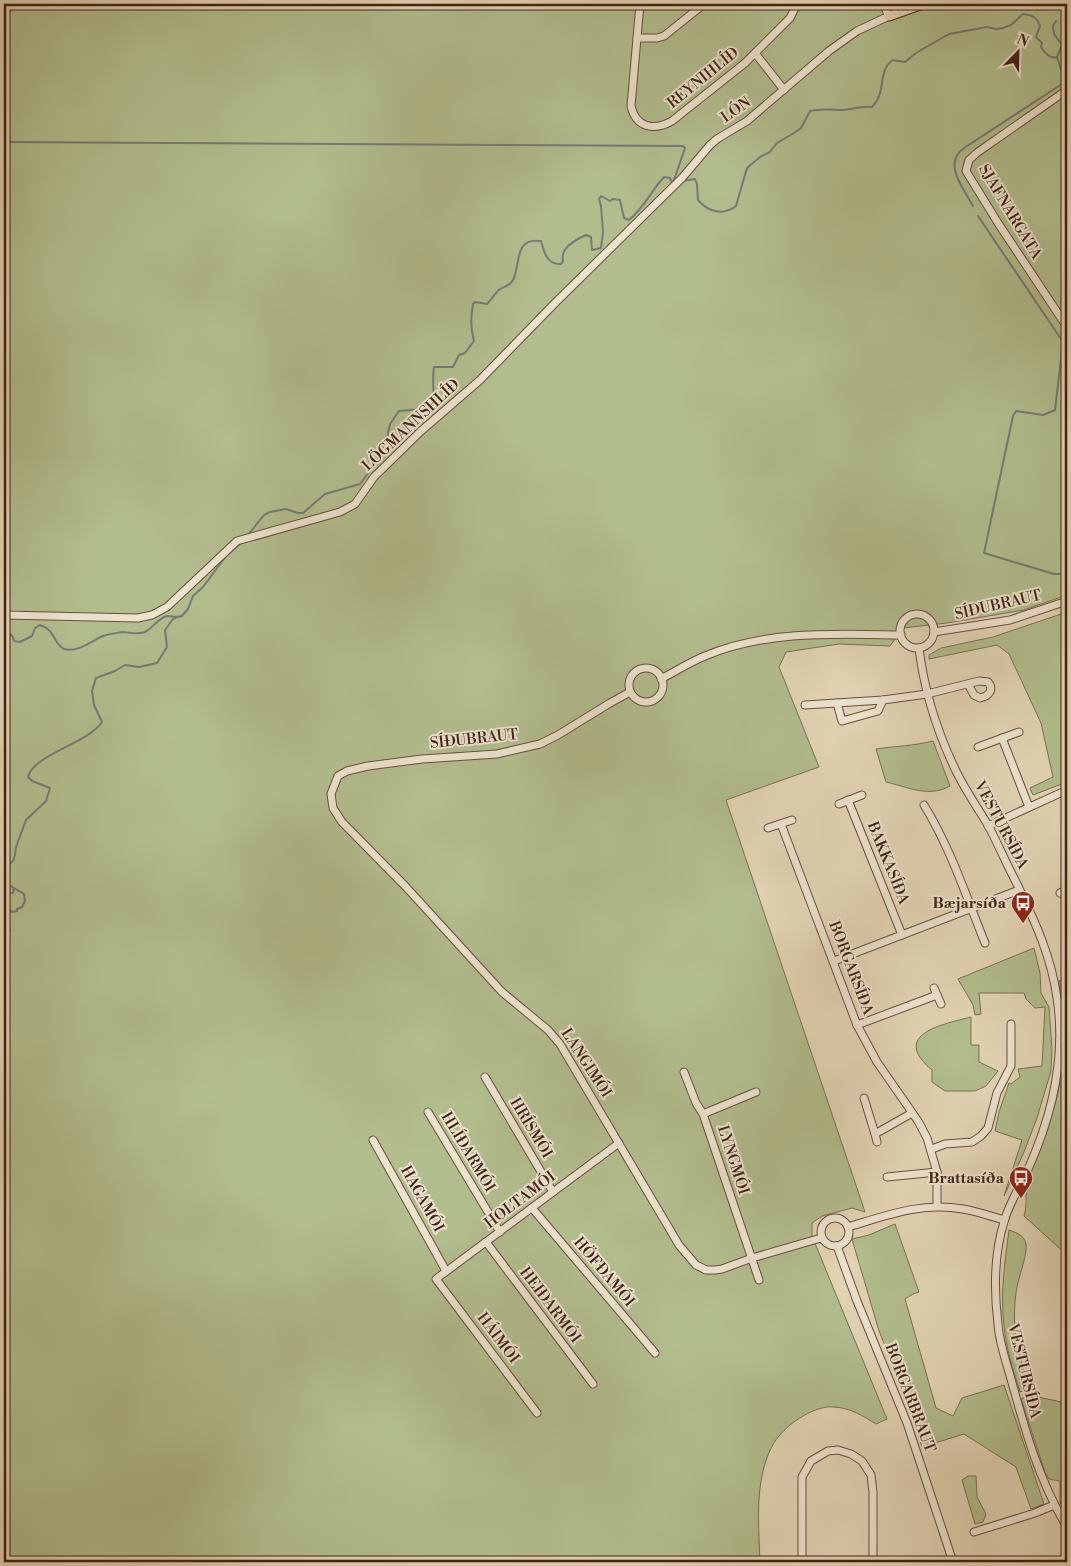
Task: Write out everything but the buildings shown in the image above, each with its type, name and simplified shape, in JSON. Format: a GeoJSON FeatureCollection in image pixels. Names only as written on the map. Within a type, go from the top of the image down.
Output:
{"type":"FeatureCollection","features":[{"type":"Feature","properties":{"kind":"main road"},"geometry":{"type":"LineString","coordinates":[[889,16],[922,4]]}},
{"type":"Feature","properties":{"kind":"street","name":"REYNIHLÍÐ"},"geometry":{"type":"LineString","coordinates":[[640,4],[631,106],[636,118],[643,124],[651,127],[664,126],[676,118],[746,63],[790,18],[797,4]]}},
{"type":"Feature","properties":{"kind":"street"},"geometry":{"type":"LineString","coordinates":[[637,38],[664,36],[704,4]]}},
{"type":"Feature","properties":{"kind":"street"},"geometry":{"type":"LineString","coordinates":[[883,4],[889,16]]}},
{"type":"Feature","properties":{"kind":"street","name":"LÓN"},"geometry":{"type":"LineString","coordinates":[[615,246],[717,139],[747,121],[829,51],[857,31],[889,16]]}},
{"type":"Feature","properties":{"kind":"street","name":"REYNIHLÍÐ"},"geometry":{"type":"LineString","coordinates":[[756,53],[784,90]]}},
{"type":"Feature","properties":{"kind":"street","name":"SJAFNARGATA"},"geometry":{"type":"LineString","coordinates":[[1067,90],[978,152],[969,160],[966,171],[1067,327]]}},
{"type":"Feature","properties":{"kind":"street","name":"LÖGMANNSHLÍÐ"},"geometry":{"type":"LineString","coordinates":[[4,615],[138,618],[152,615],[167,607],[236,541],[340,512],[355,504],[374,477],[421,431],[480,380],[555,303],[615,246]]}},
{"type":"Feature","properties":{"kind":"street","name":"SÍÐUBRAUT"},"geometry":{"type":"LineString","coordinates":[[934,632],[1010,620],[1067,601]]}},
{"type":"Feature","properties":{"kind":"street"},"geometry":{"type":"LineString","coordinates":[[914,614],[919,614],[928,618],[934,627],[934,632],[929,644],[919,648],[908,646],[901,635],[900,629],[904,620],[914,614]]}},
{"type":"Feature","properties":{"kind":"street"},"geometry":{"type":"LineString","coordinates":[[661,679],[705,656],[773,637],[853,634],[901,635]]}},
{"type":"Feature","properties":{"kind":"street","name":"VESTURSÍÐA"},"geometry":{"type":"LineString","coordinates":[[919,648],[927,694],[956,771],[988,826],[1041,935],[1051,968],[1059,1013],[1060,1059],[1055,1091],[1041,1137],[1004,1220],[996,1267],[998,1326],[1032,1452],[1046,1490],[1067,1527]]}},
{"type":"Feature","properties":{"kind":"street"},"geometry":{"type":"LineString","coordinates":[[639,669],[651,669],[661,679],[662,691],[652,701],[635,699],[630,692],[630,677],[639,669]]}},
{"type":"Feature","properties":{"kind":"street"},"geometry":{"type":"LineString","coordinates":[[805,705],[883,700],[927,694],[968,684]]}},
{"type":"Feature","properties":{"kind":"street","name":"SÍÐUBRAUT"},"geometry":{"type":"LineString","coordinates":[[338,776],[347,771],[368,766],[422,759],[497,754],[540,744],[630,692]]}},
{"type":"Feature","properties":{"kind":"street"},"geometry":{"type":"LineString","coordinates":[[837,703],[842,721],[878,711],[883,700]]}},
{"type":"Feature","properties":{"kind":"street"},"geometry":{"type":"LineString","coordinates":[[978,747],[1018,732]]}},
{"type":"Feature","properties":{"kind":"street"},"geometry":{"type":"LineString","coordinates":[[1002,738],[1029,806]]}},
{"type":"Feature","properties":{"kind":"street","name":"LANGIMÓI"},"geometry":{"type":"LineString","coordinates":[[338,776],[331,794],[336,815],[406,887],[502,992],[548,1030],[560,1044],[679,1245],[696,1265],[706,1270],[715,1270],[821,1238]]}},
{"type":"Feature","properties":{"kind":"street"},"geometry":{"type":"LineString","coordinates":[[988,826],[1067,790]]}},
{"type":"Feature","properties":{"kind":"street"},"geometry":{"type":"LineString","coordinates":[[839,804],[862,795]]}},
{"type":"Feature","properties":{"kind":"street","name":"BAKKASÍÐA"},"geometry":{"type":"LineString","coordinates":[[848,800],[902,935]]}},
{"type":"Feature","properties":{"kind":"street"},"geometry":{"type":"LineString","coordinates":[[924,806],[948,848],[962,879],[985,943]]}},
{"type":"Feature","properties":{"kind":"street"},"geometry":{"type":"LineString","coordinates":[[768,828],[792,820]]}},
{"type":"Feature","properties":{"kind":"street","name":"BORGARSÍÐA"},"geometry":{"type":"LineString","coordinates":[[781,824],[857,1025],[876,1062],[923,1129],[932,1149],[937,1172],[937,1206]]}},
{"type":"Feature","properties":{"kind":"street"},"geometry":{"type":"LineString","coordinates":[[834,961],[1019,890]]}},
{"type":"Feature","properties":{"kind":"street"},"geometry":{"type":"LineString","coordinates":[[857,1025],[935,991],[941,1004]]}},
{"type":"Feature","properties":{"kind":"street"},"geometry":{"type":"LineString","coordinates":[[932,1149],[946,1144],[972,1142],[988,1128],[997,1093],[1011,1066],[1011,1024]]}},
{"type":"Feature","properties":{"kind":"street","name":"LYNGMÓI"},"geometry":{"type":"LineString","coordinates":[[684,1072],[696,1103],[704,1114],[759,1280]]}},
{"type":"Feature","properties":{"kind":"street","name":"HRÍSMÓI"},"geometry":{"type":"LineString","coordinates":[[485,1077],[553,1192]]}},
{"type":"Feature","properties":{"kind":"street"},"geometry":{"type":"LineString","coordinates":[[704,1114],[756,1092]]}},
{"type":"Feature","properties":{"kind":"street"},"geometry":{"type":"LineString","coordinates":[[864,1098],[877,1142]]}},
{"type":"Feature","properties":{"kind":"street","name":"HLÍÐARMÓI"},"geometry":{"type":"LineString","coordinates":[[428,1112],[500,1232]]}},
{"type":"Feature","properties":{"kind":"street"},"geometry":{"type":"LineString","coordinates":[[875,1134],[912,1113]]}},
{"type":"Feature","properties":{"kind":"street","name":"HAGAMÓI"},"geometry":{"type":"LineString","coordinates":[[373,1140],[446,1272]]}},
{"type":"Feature","properties":{"kind":"street","name":"HOLTAMÓI"},"geometry":{"type":"LineString","coordinates":[[436,1279],[619,1143]]}},
{"type":"Feature","properties":{"kind":"street"},"geometry":{"type":"LineString","coordinates":[[887,1177],[937,1172]]}},
{"type":"Feature","properties":{"kind":"street"},"geometry":{"type":"LineString","coordinates":[[848,1227],[913,1208],[937,1206],[964,1209],[1004,1220]]}},
{"type":"Feature","properties":{"kind":"street","name":"HÖFÐAMÓI"},"geometry":{"type":"LineString","coordinates":[[532,1208],[655,1353]]}},
{"type":"Feature","properties":{"kind":"street"},"geometry":{"type":"LineString","coordinates":[[829,1218],[838,1218],[848,1227],[849,1232],[846,1241],[837,1246],[828,1244],[821,1238],[820,1228],[829,1218]]}},
{"type":"Feature","properties":{"kind":"street","name":"HEIÐARMÓI"},"geometry":{"type":"LineString","coordinates":[[486,1242],[593,1384]]}},
{"type":"Feature","properties":{"kind":"street","name":"BORGARBRAUT"},"geometry":{"type":"LineString","coordinates":[[837,1246],[857,1301],[907,1423],[953,1562]]}},
{"type":"Feature","properties":{"kind":"street","name":"HÁIMÓI"},"geometry":{"type":"LineString","coordinates":[[436,1279],[537,1414]]}},
{"type":"Feature","properties":{"kind":"street"},"geometry":{"type":"LineString","coordinates":[[802,1562],[802,1477],[810,1461],[828,1451],[838,1450],[851,1454],[862,1461],[871,1475],[873,1492],[873,1562]]}},
{"type":"Feature","properties":{"kind":"street"},"geometry":{"type":"LineString","coordinates":[[974,1532],[1035,1513],[1054,1505]]}},
{"type":"Feature","properties":{"kind":"green space"},"geometry":{"type":"Polygon","coordinates":[[[4,4],[1067,4],[1067,595],[1024,610],[947,623],[903,628],[890,646],[839,644],[786,652],[779,667],[819,767],[726,800],[865,1212],[852,1208],[822,1216],[812,1223],[812,1236],[887,1419],[876,1424],[851,1411],[827,1407],[804,1415],[779,1436],[767,1457],[759,1493],[760,1562],[4,1562],[4,4]]]}},
{"type":"Feature","properties":{"kind":"green space"},"geometry":{"type":"Polygon","coordinates":[[[1067,612],[1067,782],[1033,795],[1030,788],[1053,777],[1041,723],[1009,654],[997,645],[929,659],[929,655],[941,648],[993,637],[1067,612]]]}},
{"type":"Feature","properties":{"kind":"green space"},"geometry":{"type":"Polygon","coordinates":[[[933,741],[950,786],[934,791],[926,791],[910,789],[886,782],[876,749],[933,741]]]}},
{"type":"Feature","properties":{"kind":"green space"},"geometry":{"type":"Polygon","coordinates":[[[1034,948],[1040,973],[1041,993],[1049,1007],[1052,1050],[1051,1071],[1037,1118],[1004,1196],[1022,1140],[995,1131],[999,1112],[1009,1083],[1011,1084],[1020,1077],[1018,1069],[1042,1066],[1045,1007],[1035,1008],[1026,999],[1024,993],[979,993],[981,1014],[975,1015],[973,1005],[958,979],[1034,948]]]}},
{"type":"Feature","properties":{"kind":"green space"},"geometry":{"type":"Polygon","coordinates":[[[1067,978],[1067,1255],[1024,1216],[1028,1179],[1058,1093],[1063,1043],[1059,981],[1067,978]]]}},
{"type":"Feature","properties":{"kind":"green space"},"geometry":{"type":"Polygon","coordinates":[[[971,1017],[971,1045],[979,1045],[979,1062],[998,1071],[986,1086],[975,1091],[945,1091],[932,1082],[932,1070],[920,1058],[916,1048],[918,1039],[935,1027],[971,1017]]]}},
{"type":"Feature","properties":{"kind":"green space"},"geometry":{"type":"Polygon","coordinates":[[[895,1224],[919,1292],[905,1299],[936,1408],[953,1416],[962,1398],[1004,1385],[1044,1504],[1031,1509],[1016,1467],[964,1434],[922,1447],[904,1392],[879,1331],[852,1239],[869,1235],[895,1224]]]}},
{"type":"Feature","properties":{"kind":"green space"},"geometry":{"type":"Polygon","coordinates":[[[1009,1230],[1022,1236],[1026,1244],[1016,1293],[1015,1330],[1029,1388],[1020,1392],[1008,1351],[1003,1313],[1004,1277],[1009,1230]]]}},
{"type":"Feature","properties":{"kind":"green space"},"geometry":{"type":"Polygon","coordinates":[[[1029,1395],[1066,1403],[1067,1514],[1060,1503],[1060,1481],[1049,1479],[1045,1472],[1021,1399],[1029,1395]]]}},
{"type":"Feature","properties":{"kind":"green space"},"geometry":{"type":"Polygon","coordinates":[[[968,1476],[976,1476],[977,1497],[986,1514],[983,1522],[975,1524],[962,1480],[968,1476]]]}},
{"type":"Feature","properties":{"kind":"waterway"},"geometry":{"type":"LineString","coordinates":[[682,181],[695,179],[698,200],[711,210],[721,212],[731,209],[736,206],[747,168],[760,157],[770,152],[777,143],[801,128],[810,111],[872,107],[877,101],[885,70],[893,60],[905,62],[916,53],[949,34],[987,27],[1003,28],[1011,25],[1023,14],[1032,16],[1037,20],[1040,26],[1036,37],[1042,43],[1041,47],[1050,56],[1057,57],[1062,45],[1054,34],[1053,26],[1056,21]]}},
{"type":"Feature","properties":{"kind":"waterway"},"geometry":{"type":"LineString","coordinates":[[973,206],[957,176],[955,161],[958,154],[964,148],[1065,82],[1057,57]]}},
{"type":"Feature","properties":{"kind":"waterway"},"geometry":{"type":"LineString","coordinates":[[4,142],[683,146],[685,148],[674,180]]}},
{"type":"Feature","properties":{"kind":"waterway"},"geometry":{"type":"LineString","coordinates":[[248,535],[264,515],[270,512],[286,509],[303,513],[325,494],[360,484],[378,460],[386,443],[390,424],[399,411],[421,409],[434,405],[434,367],[453,367],[459,355],[465,353],[474,341],[471,322],[473,304],[475,302],[487,304],[500,289],[512,282],[520,253],[526,243],[541,241],[547,257],[556,264],[561,264],[564,252],[569,245],[586,235],[591,237],[592,250],[601,248],[603,232],[599,199],[601,196],[610,201],[613,199],[620,200],[624,218],[629,220],[664,177],[670,178],[672,182],[677,180]]}},
{"type":"Feature","properties":{"kind":"waterway"},"geometry":{"type":"LineString","coordinates":[[978,216],[1063,342],[1055,410],[1043,415],[1016,411],[1013,416],[984,553],[1054,574],[1067,574]]}},
{"type":"Feature","properties":{"kind":"waterway"},"geometry":{"type":"LineString","coordinates":[[4,628],[13,637],[14,641],[20,642],[32,636],[35,628],[40,625],[52,633],[61,647],[69,650],[79,648],[103,636],[122,632],[145,632],[164,617],[182,616],[188,609],[193,596],[203,587],[226,556],[240,544]]}},
{"type":"Feature","properties":{"kind":"waterway"},"geometry":{"type":"LineString","coordinates":[[4,879],[8,865],[13,861],[26,820],[46,801],[50,788],[32,781],[28,777],[32,769],[50,755],[95,730],[102,722],[94,705],[92,691],[96,678],[125,665],[139,667],[157,663],[167,647],[165,630],[173,619],[178,617]]}},
{"type":"Feature","properties":{"kind":"waterway"},"geometry":{"type":"LineString","coordinates":[[4,882],[24,894],[25,901],[17,911],[7,910],[4,919],[10,930],[4,937]]}},
{"type":"Feature","properties":{"kind":"waterway"},"geometry":{"type":"LineString","coordinates":[[4,893],[13,893],[12,887]]}},
{"type":"Feature","properties":{"kind":"waterway"},"geometry":{"type":"LineString","coordinates":[[4,949],[6,957],[4,960]]}},
{"type":"Feature","properties":{"kind":"waterway"},"geometry":{"type":"LineString","coordinates":[[4,980],[8,982],[6,992],[4,992]]}},
{"type":"Feature","properties":{"kind":"place","name":"Bæjarsíða"},"geometry":{"type":"Point","coordinates":[1023,924]}},
{"type":"Feature","properties":{"kind":"place","name":"Brattasíða"},"geometry":{"type":"Point","coordinates":[1021,1199]}}]}
